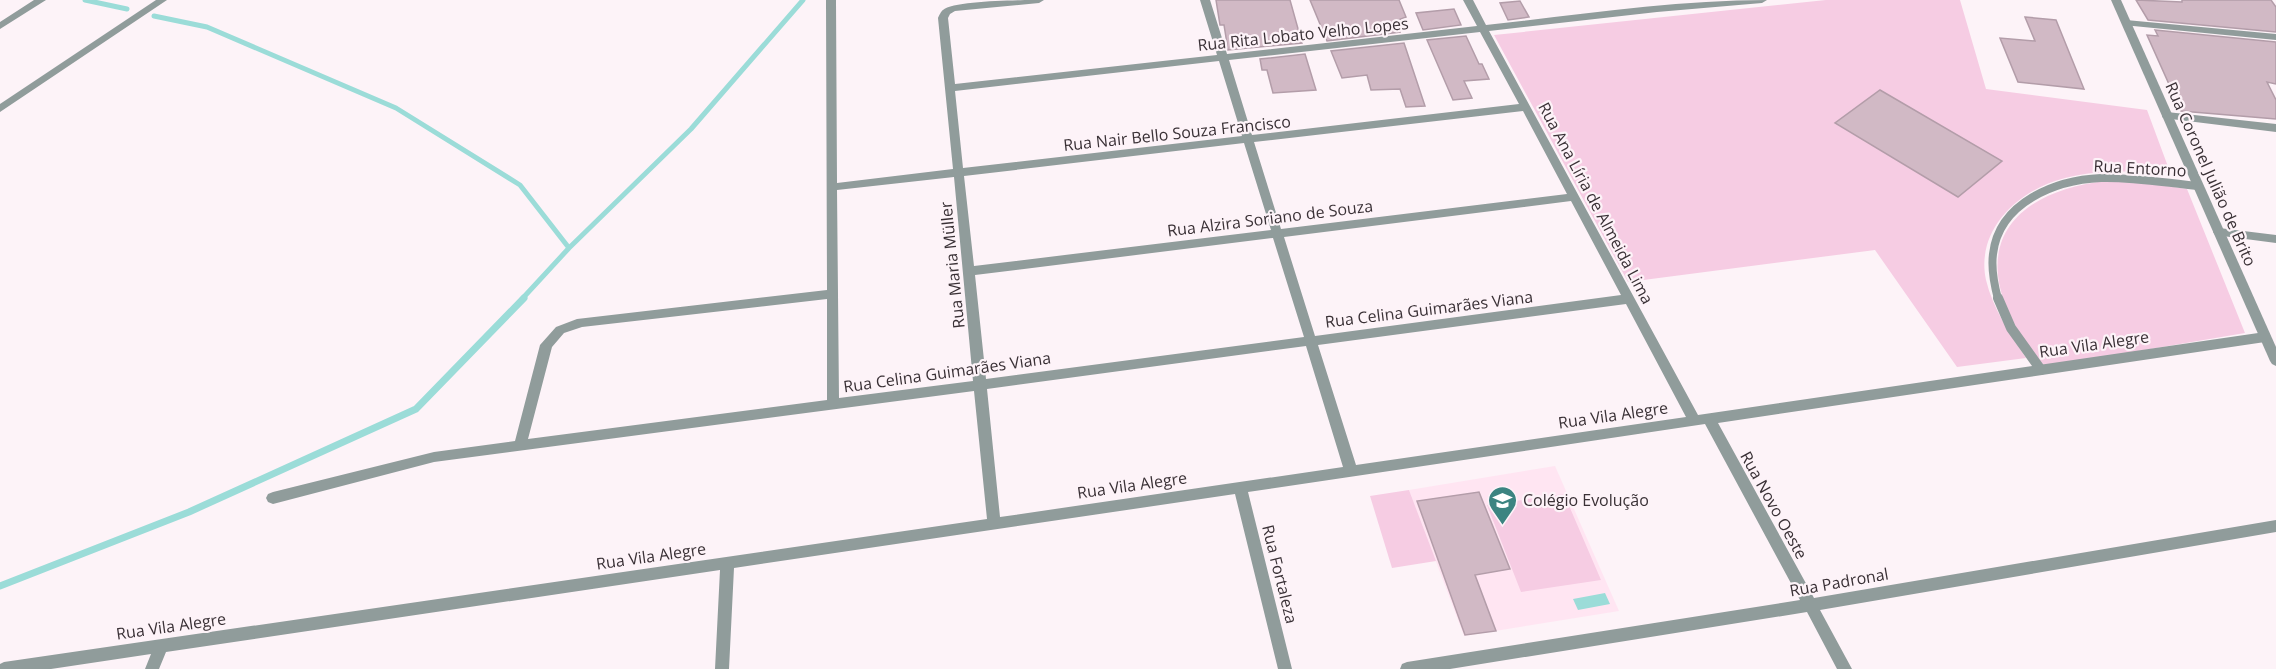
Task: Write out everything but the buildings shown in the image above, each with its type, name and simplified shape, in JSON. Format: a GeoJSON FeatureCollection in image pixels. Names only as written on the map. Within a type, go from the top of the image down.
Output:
{"type":"FeatureCollection","features":[{"type":"Feature","properties":{"kind":"street"},"geometry":{"type":"LineString","coordinates":[[0,26],[41,0]]}},
{"type":"Feature","properties":{"kind":"street"},"geometry":{"type":"LineString","coordinates":[[0,109],[162,0]]}},
{"type":"Feature","properties":{"kind":"street"},"geometry":{"type":"LineString","coordinates":[[831,0],[833,405]]}},
{"type":"Feature","properties":{"kind":"street","name":"Rua Maria Müller"},"geometry":{"type":"LineString","coordinates":[[994,524],[952,88],[943,18],[946,12],[953,8],[1039,0]]}},
{"type":"Feature","properties":{"kind":"street"},"geometry":{"type":"LineString","coordinates":[[1205,0],[1351,471]]}},
{"type":"Feature","properties":{"kind":"street","name":"Rua Ana Líria de Almeida Lima"},"geometry":{"type":"LineString","coordinates":[[1468,0],[1695,421]]}},
{"type":"Feature","properties":{"kind":"street"},"geometry":{"type":"LineString","coordinates":[[1650,0],[1657,9]]}},
{"type":"Feature","properties":{"kind":"street","name":"Rua Rita Lobato Velho Lopes"},"geometry":{"type":"LineString","coordinates":[[952,88],[1657,9],[1762,0]]}},
{"type":"Feature","properties":{"kind":"street","name":"Rua Coronel Julião de Brito"},"geometry":{"type":"LineString","coordinates":[[2116,0],[2276,361]]}},
{"type":"Feature","properties":{"kind":"street"},"geometry":{"type":"LineString","coordinates":[[2126,23],[2276,37]]}},
{"type":"Feature","properties":{"kind":"street","name":"Rua Nair Bello Souza Francisco"},"geometry":{"type":"LineString","coordinates":[[832,187],[1526,107]]}},
{"type":"Feature","properties":{"kind":"street"},"geometry":{"type":"LineString","coordinates":[[2167,116],[2276,128]]}},
{"type":"Feature","properties":{"kind":"street","name":"Rua Alzira Soriano de Souza"},"geometry":{"type":"LineString","coordinates":[[969,271],[1574,197]]}},
{"type":"Feature","properties":{"kind":"street"},"geometry":{"type":"LineString","coordinates":[[2219,232],[2276,239]]}},
{"type":"Feature","properties":{"kind":"street"},"geometry":{"type":"LineString","coordinates":[[520,447],[546,345],[560,330],[581,322],[832,294]]}},
{"type":"Feature","properties":{"kind":"street","name":"Rua Celina Guimarães Viana"},"geometry":{"type":"LineString","coordinates":[[273,498],[410,461],[833,405],[980,383],[1629,299]]}},
{"type":"Feature","properties":{"kind":"street","name":"Rua Vila Alegre"},"geometry":{"type":"LineString","coordinates":[[4,669],[2265,337]]}},
{"type":"Feature","properties":{"kind":"street","name":"Rua Novo Oeste"},"geometry":{"type":"LineString","coordinates":[[1709,419],[1845,669]]}},
{"type":"Feature","properties":{"kind":"street","name":"Rua Fortaleza"},"geometry":{"type":"LineString","coordinates":[[1240,487],[1285,669]]}},
{"type":"Feature","properties":{"kind":"street","name":"Rua Padronal"},"geometry":{"type":"LineString","coordinates":[[1407,669],[1810,605],[2276,526]]}},
{"type":"Feature","properties":{"kind":"street"},"geometry":{"type":"LineString","coordinates":[[722,669],[727,563]]}},
{"type":"Feature","properties":{"kind":"street"},"geometry":{"type":"LineString","coordinates":[[153,669],[161,646]]}},
{"type":"Feature","properties":{"kind":"lane","name":"Rua Entorno"},"geometry":{"type":"LineString","coordinates":[[2041,370],[2005,316],[1992,278],[1995,236],[2009,216],[2026,201],[2048,190],[2089,179],[2198,186]]}},
{"type":"Feature","properties":{"kind":"shaded area"},"geometry":{"type":"Polygon","coordinates":[[[1826,0],[1960,0],[1986,89],[2147,110],[2170,172],[2104,172],[2078,175],[2048,183],[2017,202],[1994,228],[1987,244],[1984,261],[1986,280],[1998,311],[2026,358],[1957,367],[1875,250],[1628,282],[1494,35],[1826,0]]]}},
{"type":"Feature","properties":{"kind":"shaded area"},"geometry":{"type":"Polygon","coordinates":[[[2105,181],[2187,189],[2245,333],[2044,367],[2008,312],[1998,276],[1999,253],[2006,232],[2018,216],[2035,203],[2056,192],[2105,181]]]}},
{"type":"Feature","properties":{"kind":"shaded area","name":"Colégio Evolução"},"geometry":{"type":"Polygon","coordinates":[[[1555,466],[1619,611],[1464,636],[1409,490],[1555,466]]]}},
{"type":"Feature","properties":{"kind":"shaded area"},"geometry":{"type":"Polygon","coordinates":[[[1409,490],[1436,561],[1392,568],[1370,496],[1409,490]]]}},
{"type":"Feature","properties":{"kind":"shaded area"},"geometry":{"type":"Polygon","coordinates":[[[1564,494],[1601,580],[1521,592],[1487,505],[1564,494]]]}},
{"type":"Feature","properties":{"kind":"water"},"geometry":{"type":"Polygon","coordinates":[[[1605,593],[1610,604],[1578,610],[1573,599],[1605,593]]]}},
{"type":"Feature","properties":{"kind":"waterway"},"geometry":{"type":"LineString","coordinates":[[85,0],[127,9]]}},
{"type":"Feature","properties":{"kind":"waterway"},"geometry":{"type":"LineString","coordinates":[[569,248],[691,129],[803,0]]}},
{"type":"Feature","properties":{"kind":"waterway"},"geometry":{"type":"LineString","coordinates":[[154,16],[207,27],[396,108],[520,185],[569,248]]}},
{"type":"Feature","properties":{"kind":"waterway"},"geometry":{"type":"LineString","coordinates":[[522,299],[569,248]]}},
{"type":"Feature","properties":{"kind":"waterway"},"geometry":{"type":"LineString","coordinates":[[0,586],[189,512],[416,409],[524,298]]}},
{"type":"Feature","properties":{"kind":"place","name":"Colégio Evolução"},"geometry":{"type":"Point","coordinates":[1502,526]}}]}
